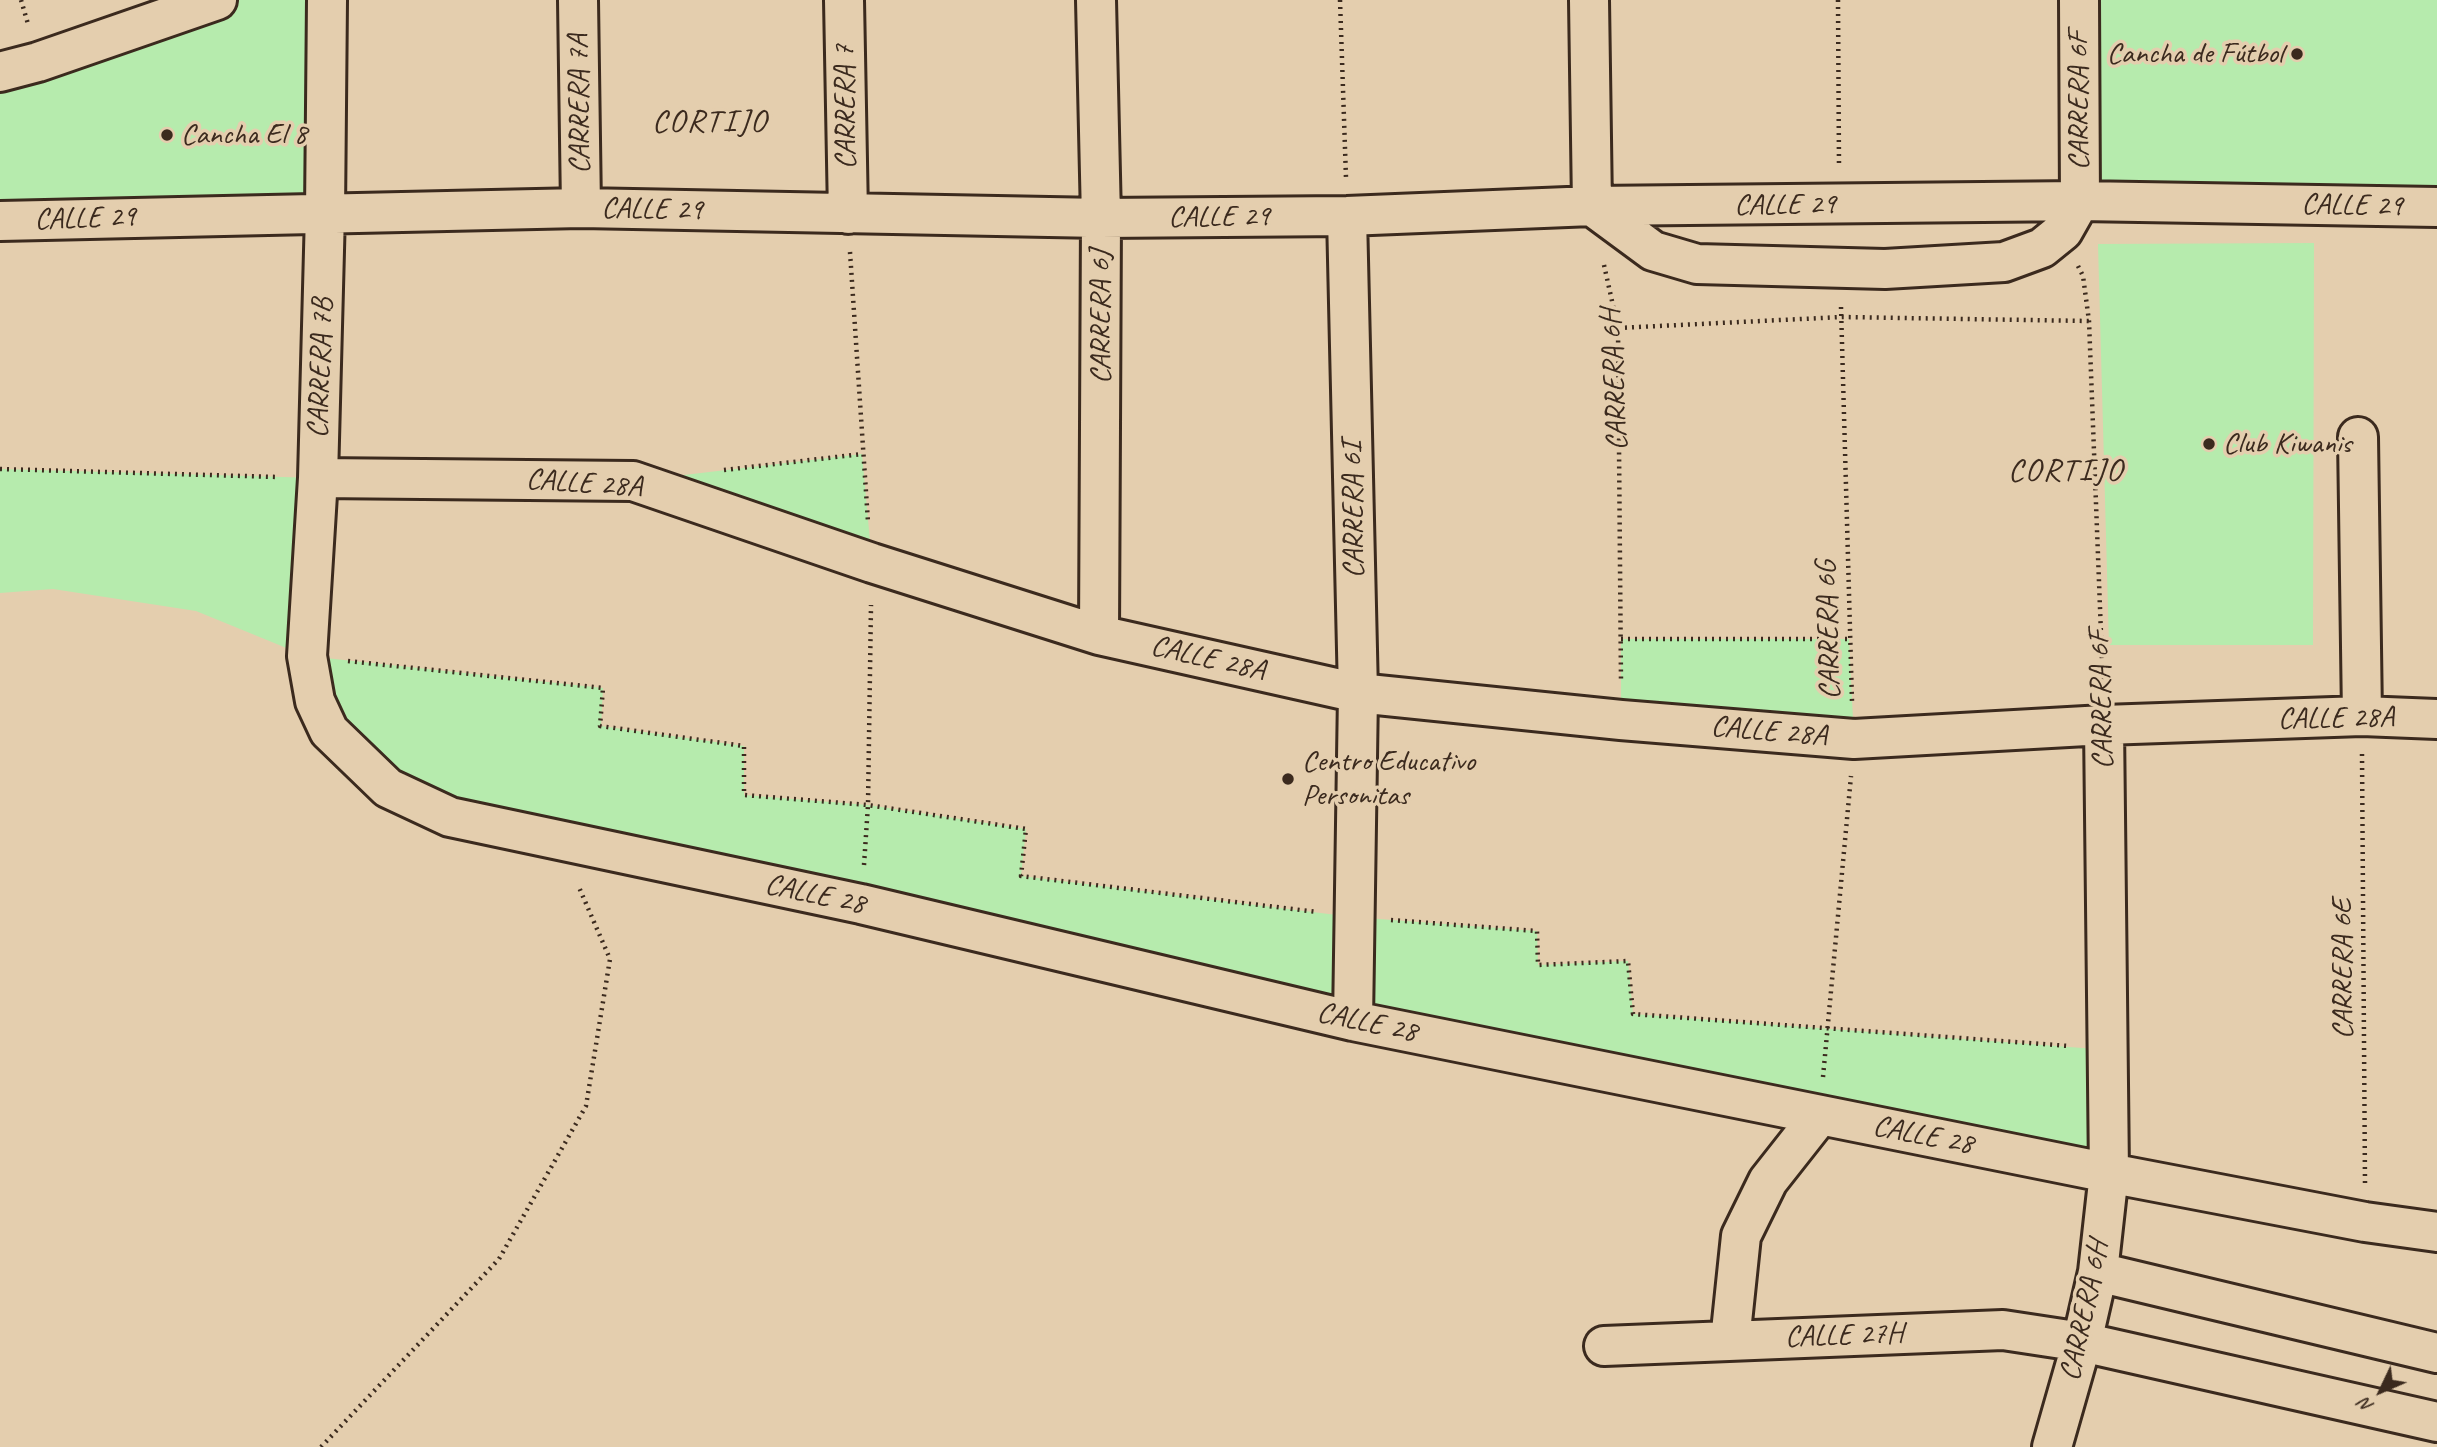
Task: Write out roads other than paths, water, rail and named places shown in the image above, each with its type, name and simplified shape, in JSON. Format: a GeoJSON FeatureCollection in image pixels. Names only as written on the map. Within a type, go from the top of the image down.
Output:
{"type":"FeatureCollection","features":[{"type":"Feature","properties":{"kind":"street"},"geometry":{"type":"LineString","coordinates":[[0,72],[38,62],[217,0]]}},
{"type":"Feature","properties":{"kind":"street","name":"CARRERA 7B"},"geometry":{"type":"LineString","coordinates":[[327,0],[318,478],[307,656],[315,701],[329,732]]}},
{"type":"Feature","properties":{"kind":"street","name":"CARRERA 7A"},"geometry":{"type":"LineString","coordinates":[[578,0],[581,208]]}},
{"type":"Feature","properties":{"kind":"street","name":"CARRERA 7"},"geometry":{"type":"LineString","coordinates":[[844,0],[848,214]]}},
{"type":"Feature","properties":{"kind":"street","name":"CARRERA 6J"},"geometry":{"type":"LineString","coordinates":[[1096,0],[1101,218],[1099,635]]}},
{"type":"Feature","properties":{"kind":"street"},"geometry":{"type":"LineString","coordinates":[[1588,0],[1592,206],[1653,251],[1697,264],[1885,269],[2004,262],[2042,248],[2072,216]]}},
{"type":"Feature","properties":{"kind":"street","name":"CARRERA 6F"},"geometry":{"type":"LineString","coordinates":[[2072,216],[2078,0]]}},
{"type":"Feature","properties":{"kind":"street","name":"CALLE 29"},"geometry":{"type":"LineString","coordinates":[[0,221],[581,208],[1101,218],[1347,216],[1592,206],[1840,205],[2072,216],[2437,207]]}},
{"type":"Feature","properties":{"kind":"street","name":"CARRERA 6I"},"geometry":{"type":"LineString","coordinates":[[1347,216],[1359,693],[1353,1021]]}},
{"type":"Feature","properties":{"kind":"street"},"geometry":{"type":"LineString","coordinates":[[2358,437],[2362,716]]}},
{"type":"Feature","properties":{"kind":"street","name":"CALLE 28A"},"geometry":{"type":"LineString","coordinates":[[318,478],[633,481],[872,563],[1099,635],[1359,693],[1621,720],[1854,739],[2104,725],[2362,716],[2437,719]]}},
{"type":"Feature","properties":{"kind":"street","name":"CARRERA 6F"},"geometry":{"type":"LineString","coordinates":[[2104,725],[2109,1173]]}},
{"type":"Feature","properties":{"kind":"street","name":"CALLE 28"},"geometry":{"type":"LineString","coordinates":[[329,732],[388,788],[450,817],[861,904],[1353,1021],[2109,1173],[2365,1222],[2437,1232]]}},
{"type":"Feature","properties":{"kind":"street"},"geometry":{"type":"LineString","coordinates":[[1730,1340],[1741,1236],[1768,1181],[1820,1115]]}},
{"type":"Feature","properties":{"kind":"street","name":"CARRERA 6H"},"geometry":{"type":"LineString","coordinates":[[2052,1447],[2082,1342],[2098,1272],[2109,1173]]}},
{"type":"Feature","properties":{"kind":"street"},"geometry":{"type":"LineString","coordinates":[[2098,1272],[2437,1353]]}},
{"type":"Feature","properties":{"kind":"street","name":"CALLE 27H"},"geometry":{"type":"LineString","coordinates":[[1604,1346],[2003,1330],[2082,1342],[2437,1422]]}},
{"type":"Feature","properties":{"kind":"place","name":"Cancha de Fútbol"},"geometry":{"type":"Point","coordinates":[2297,54]}},
{"type":"Feature","properties":{"kind":"place","name":"Cancha El 8"},"geometry":{"type":"Point","coordinates":[167,135]}},
{"type":"Feature","properties":{"kind":"place","name":"Club Kiwanis"},"geometry":{"type":"Point","coordinates":[2209,444]}},
{"type":"Feature","properties":{"kind":"place","name":"Centro Educativo Personitas"},"geometry":{"type":"Point","coordinates":[1288,779]}},
{"type":"Feature","properties":{"kind":"district","name":"CORTIJO"},"geometry":{"type":"Point","coordinates":[710,123]}},
{"type":"Feature","properties":{"kind":"district","name":"CORTIJO"},"geometry":{"type":"Point","coordinates":[2066,472]}}]}
